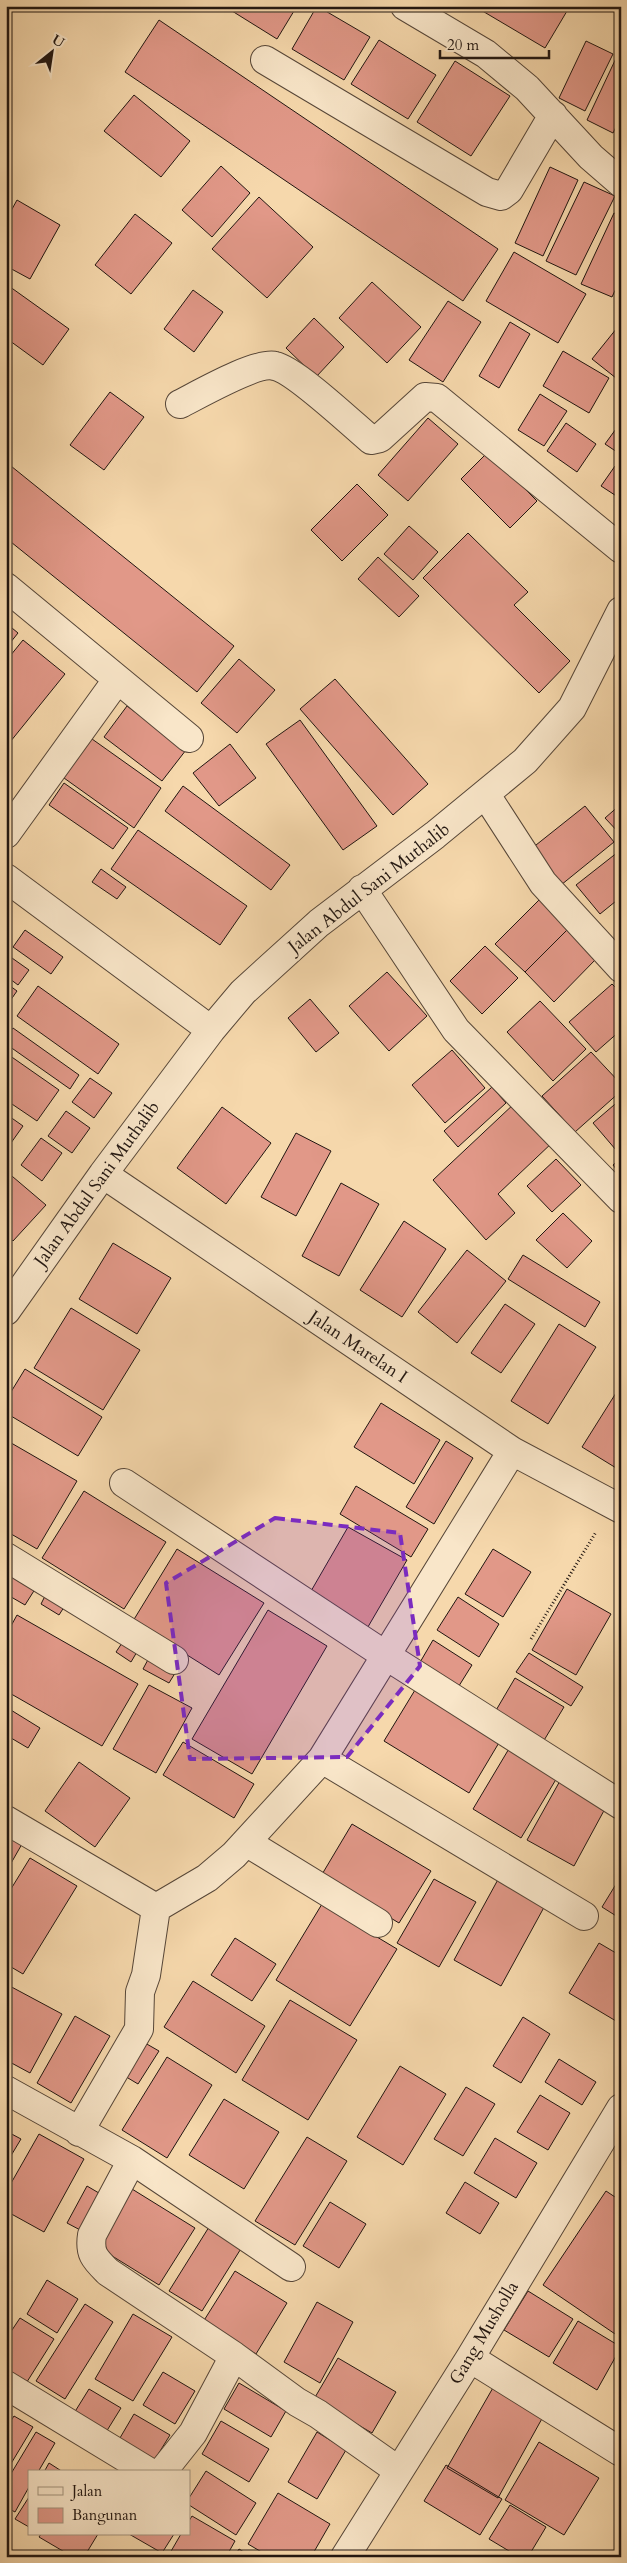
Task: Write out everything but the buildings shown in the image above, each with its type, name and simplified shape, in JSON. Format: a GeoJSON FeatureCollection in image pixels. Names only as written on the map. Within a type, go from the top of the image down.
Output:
{"type":"FeatureCollection","features":[{"type":"Feature","properties":{"kind":"street"},"geometry":{"type":"LineString","coordinates":[[405,6],[486,54],[527,88],[591,157],[621,183]]}},
{"type":"Feature","properties":{"kind":"street"},"geometry":{"type":"LineString","coordinates":[[265,60],[487,192],[501,196],[509,190],[553,115]]}},
{"type":"Feature","properties":{"kind":"street"},"geometry":{"type":"LineString","coordinates":[[180,404],[256,367],[274,365],[291,374],[372,440],[380,438],[425,397],[437,398],[621,549]]}},
{"type":"Feature","properties":{"kind":"street"},"geometry":{"type":"LineString","coordinates":[[6,587],[189,738]]}},
{"type":"Feature","properties":{"kind":"street","name":"Jalan Abdul Sani Muthalib"},"geometry":{"type":"LineString","coordinates":[[11,1293],[243,992],[318,923],[525,762],[572,708],[621,611]]}},
{"type":"Feature","properties":{"kind":"street"},"geometry":{"type":"LineString","coordinates":[[6,834],[117,680]]}},
{"type":"Feature","properties":{"kind":"street"},"geometry":{"type":"LineString","coordinates":[[486,794],[543,883],[621,968]]}},
{"type":"Feature","properties":{"kind":"street"},"geometry":{"type":"LineString","coordinates":[[6,878],[212,1030]]}},
{"type":"Feature","properties":{"kind":"street"},"geometry":{"type":"LineString","coordinates":[[362,889],[456,1030],[621,1199]]}},
{"type":"Feature","properties":{"kind":"street","name":"Jalan Marelan I"},"geometry":{"type":"LineString","coordinates":[[103,1174],[512,1451],[617,1506]]}},
{"type":"Feature","properties":{"kind":"street"},"geometry":{"type":"LineString","coordinates":[[156,1908],[207,1878],[246,1842],[322,1759],[385,1654],[512,1451]]}},
{"type":"Feature","properties":{"kind":"street"},"geometry":{"type":"LineString","coordinates":[[124,1483],[385,1654],[621,1805]]}},
{"type":"Feature","properties":{"kind":"street"},"geometry":{"type":"LineString","coordinates":[[6,1557],[174,1660]]}},
{"type":"Feature","properties":{"kind":"street"},"geometry":{"type":"LineString","coordinates":[[322,1759],[584,1916]]}},
{"type":"Feature","properties":{"kind":"street"},"geometry":{"type":"LineString","coordinates":[[6,1820],[156,1908]]}},
{"type":"Feature","properties":{"kind":"street"},"geometry":{"type":"LineString","coordinates":[[246,1842],[378,1923]]}},
{"type":"Feature","properties":{"kind":"street"},"geometry":{"type":"LineString","coordinates":[[80,2132],[139,2029],[140,1992],[146,1975],[156,1908]]}},
{"type":"Feature","properties":{"kind":"street"},"geometry":{"type":"LineString","coordinates":[[6,2090],[132,2160],[291,2267]]}},
{"type":"Feature","properties":{"kind":"street","name":"Gang Musholla"},"geometry":{"type":"LineString","coordinates":[[345,2557],[470,2358],[621,2108]]}},
{"type":"Feature","properties":{"kind":"street"},"geometry":{"type":"LineString","coordinates":[[132,2160],[92,2235],[90,2248],[108,2272],[234,2356],[297,2402],[318,2414],[399,2471]]}},
{"type":"Feature","properties":{"kind":"street"},"geometry":{"type":"LineString","coordinates":[[164,2470],[193,2432],[234,2356]]}},
{"type":"Feature","properties":{"kind":"street"},"geometry":{"type":"LineString","coordinates":[[470,2358],[621,2452]]}},
{"type":"Feature","properties":{"kind":"street"},"geometry":{"type":"LineString","coordinates":[[6,2385],[146,2470]]}},
{"type":"Feature","properties":{"kind":"path"},"geometry":{"type":"LineString","coordinates":[[531,1638],[617,1506]]}},
{"type":"Feature","properties":{"kind":"highlighted area"},"geometry":{"type":"Polygon","coordinates":[[[275,1518],[400,1533],[420,1666],[347,1757],[190,1759],[166,1583],[275,1518]]]}}]}
